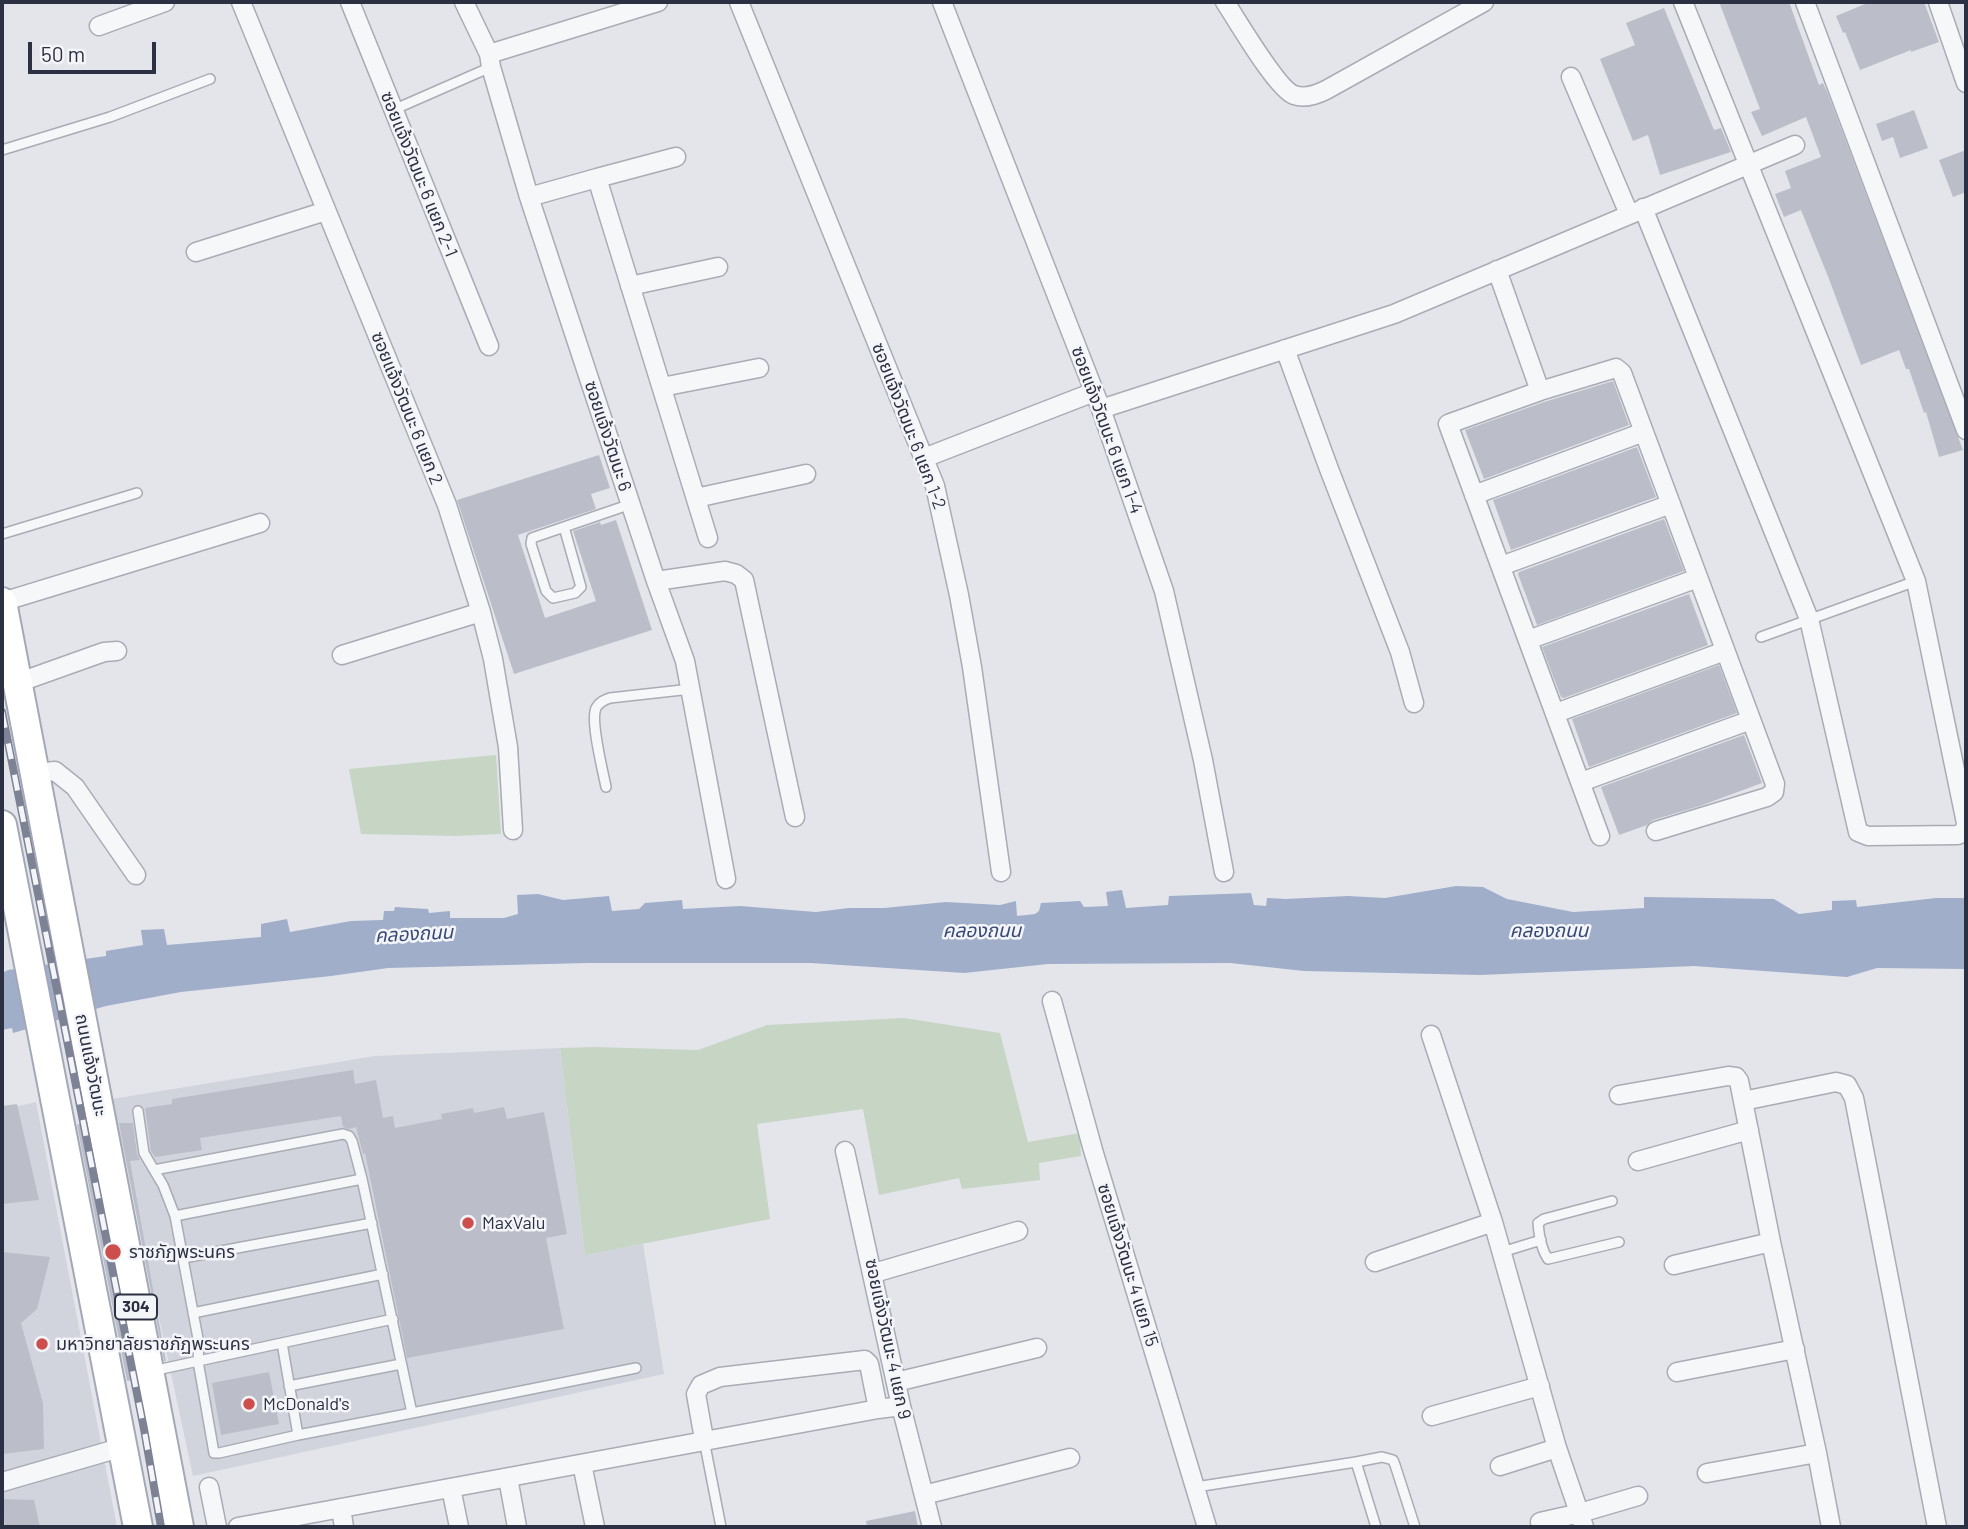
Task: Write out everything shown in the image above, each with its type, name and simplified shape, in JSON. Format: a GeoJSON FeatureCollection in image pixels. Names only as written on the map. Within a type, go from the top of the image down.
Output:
{"type":"FeatureCollection","features":[{"type":"Feature","properties":{"kind":"main road","name":"ถนนแจ้งวัฒนะ"},"geometry":{"type":"LineString","coordinates":[[2,602],[179,1527]]}},
{"type":"Feature","properties":{"kind":"main road","name":"304"},"geometry":{"type":"LineString","coordinates":[[2,825],[138,1527]]}},
{"type":"Feature","properties":{"kind":"street"},"geometry":{"type":"LineString","coordinates":[[99,26],[165,2]]}},
{"type":"Feature","properties":{"kind":"street","name":"ซอยแจ้งวัฒนะ 6 แยก 2"},"geometry":{"type":"LineString","coordinates":[[241,2],[447,505],[493,659],[508,747],[513,830]]}},
{"type":"Feature","properties":{"kind":"street","name":"ซอยแจ้งวัฒนะ 6 แยก 2-1"},"geometry":{"type":"LineString","coordinates":[[349,2],[489,346]]}},
{"type":"Feature","properties":{"kind":"street","name":"ซอยแจ้งวัฒนะ 6"},"geometry":{"type":"LineString","coordinates":[[464,2],[490,61],[529,197],[685,661],[726,878]]}},
{"type":"Feature","properties":{"kind":"street"},"geometry":{"type":"LineString","coordinates":[[490,61],[658,2]]}},
{"type":"Feature","properties":{"kind":"street","name":"ซอยแจ้งวัฒนะ 6 แยก 1-2"},"geometry":{"type":"LineString","coordinates":[[739,2],[935,486],[972,667],[1001,872]]}},
{"type":"Feature","properties":{"kind":"street","name":"ซอยแจ้งวัฒนะ 6 แยก 1-4"},"geometry":{"type":"LineString","coordinates":[[942,2],[1101,409],[1164,591],[1203,760],[1224,872]]}},
{"type":"Feature","properties":{"kind":"street"},"geometry":{"type":"LineString","coordinates":[[1225,2],[1277,81],[1292,95],[1303,97],[1326,90],[1484,2]]}},
{"type":"Feature","properties":{"kind":"street"},"geometry":{"type":"LineString","coordinates":[[1571,77],[1636,211],[1809,619],[1858,832],[1868,836],[1958,835],[1964,831],[1966,824],[1916,581],[1683,2]]}},
{"type":"Feature","properties":{"kind":"street"},"geometry":{"type":"LineString","coordinates":[[1805,2],[1966,430]]}},
{"type":"Feature","properties":{"kind":"street"},"geometry":{"type":"LineString","coordinates":[[1938,2],[1966,83]]}},
{"type":"Feature","properties":{"kind":"street"},"geometry":{"type":"LineString","coordinates":[[1101,409],[1394,314],[1795,145]]}},
{"type":"Feature","properties":{"kind":"street"},"geometry":{"type":"LineString","coordinates":[[529,197],[676,157]]}},
{"type":"Feature","properties":{"kind":"street"},"geometry":{"type":"LineString","coordinates":[[597,178],[708,538]]}},
{"type":"Feature","properties":{"kind":"street"},"geometry":{"type":"LineString","coordinates":[[196,252],[327,211]]}},
{"type":"Feature","properties":{"kind":"street"},"geometry":{"type":"LineString","coordinates":[[631,286],[718,267]]}},
{"type":"Feature","properties":{"kind":"street"},"geometry":{"type":"LineString","coordinates":[[1497,270],[1540,391]]}},
{"type":"Feature","properties":{"kind":"street"},"geometry":{"type":"LineString","coordinates":[[1285,349],[1400,652],[1414,703]]}},
{"type":"Feature","properties":{"kind":"street"},"geometry":{"type":"LineString","coordinates":[[662,387],[759,368]]}},
{"type":"Feature","properties":{"kind":"street"},"geometry":{"type":"LineString","coordinates":[[1600,835],[1448,424],[1540,391],[1618,368],[1775,784],[1774,792],[1766,797],[1656,831]]}},
{"type":"Feature","properties":{"kind":"street"},"geometry":{"type":"LineString","coordinates":[[924,458],[1094,392]]}},
{"type":"Feature","properties":{"kind":"street"},"geometry":{"type":"LineString","coordinates":[[1474,495],[1644,432]]}},
{"type":"Feature","properties":{"kind":"street"},"geometry":{"type":"LineString","coordinates":[[696,498],[806,474]]}},
{"type":"Feature","properties":{"kind":"street"},"geometry":{"type":"LineString","coordinates":[[1501,566],[1671,504]]}},
{"type":"Feature","properties":{"kind":"street"},"geometry":{"type":"LineString","coordinates":[[2,602],[260,523]]}},
{"type":"Feature","properties":{"kind":"street"},"geometry":{"type":"LineString","coordinates":[[656,581],[725,570],[736,573],[744,580],[795,817]]}},
{"type":"Feature","properties":{"kind":"street"},"geometry":{"type":"LineString","coordinates":[[1528,640],[1698,578]]}},
{"type":"Feature","properties":{"kind":"street"},"geometry":{"type":"LineString","coordinates":[[342,655],[481,612]]}},
{"type":"Feature","properties":{"kind":"street"},"geometry":{"type":"LineString","coordinates":[[16,682],[104,652],[117,651]]}},
{"type":"Feature","properties":{"kind":"street"},"geometry":{"type":"LineString","coordinates":[[1556,713],[1725,651]]}},
{"type":"Feature","properties":{"kind":"street"},"geometry":{"type":"LineString","coordinates":[[1581,782],[1751,720]]}},
{"type":"Feature","properties":{"kind":"street"},"geometry":{"type":"LineString","coordinates":[[34,773],[55,771],[75,787],[136,875]]}},
{"type":"Feature","properties":{"kind":"street","name":"ซอยแจ้งวัฒนะ 4 แยก 15"},"geometry":{"type":"LineString","coordinates":[[1052,1001],[1093,1150],[1207,1527]]}},
{"type":"Feature","properties":{"kind":"street"},"geometry":{"type":"LineString","coordinates":[[1431,1035],[1493,1222],[1557,1448],[1582,1520]]}},
{"type":"Feature","properties":{"kind":"street"},"geometry":{"type":"LineString","coordinates":[[1619,1095],[1728,1076],[1736,1077],[1739,1081],[1771,1242],[1818,1453],[1831,1527]]}},
{"type":"Feature","properties":{"kind":"street"},"geometry":{"type":"LineString","coordinates":[[1743,1101],[1836,1082],[1847,1085],[1854,1098],[1937,1527]]}},
{"type":"Feature","properties":{"kind":"street"},"geometry":{"type":"LineString","coordinates":[[1638,1161],[1749,1130]]}},
{"type":"Feature","properties":{"kind":"street","name":"ซอยแจ้งวัฒนะ 4 แยก 9"},"geometry":{"type":"LineString","coordinates":[[845,1151],[874,1273],[901,1406],[932,1527]]}},
{"type":"Feature","properties":{"kind":"street"},"geometry":{"type":"LineString","coordinates":[[1375,1262],[1493,1222]]}},
{"type":"Feature","properties":{"kind":"street"},"geometry":{"type":"LineString","coordinates":[[874,1273],[1018,1231]]}},
{"type":"Feature","properties":{"kind":"street"},"geometry":{"type":"LineString","coordinates":[[1674,1265],[1771,1242]]}},
{"type":"Feature","properties":{"kind":"street"},"geometry":{"type":"LineString","coordinates":[[896,1382],[1037,1348]]}},
{"type":"Feature","properties":{"kind":"street"},"geometry":{"type":"LineString","coordinates":[[1677,1372],[1795,1349]]}},
{"type":"Feature","properties":{"kind":"street"},"geometry":{"type":"LineString","coordinates":[[704,1440],[696,1394],[701,1385],[720,1377],[865,1360],[869,1364],[878,1409]]}},
{"type":"Feature","properties":{"kind":"street"},"geometry":{"type":"LineString","coordinates":[[1432,1416],[1540,1386]]}},
{"type":"Feature","properties":{"kind":"street"},"geometry":{"type":"LineString","coordinates":[[238,1527],[901,1406]]}},
{"type":"Feature","properties":{"kind":"street"},"geometry":{"type":"LineString","coordinates":[[2,1482],[123,1447]]}},
{"type":"Feature","properties":{"kind":"street"},"geometry":{"type":"LineString","coordinates":[[1500,1466],[1557,1448]]}},
{"type":"Feature","properties":{"kind":"street"},"geometry":{"type":"LineString","coordinates":[[1707,1473],[1818,1453]]}},
{"type":"Feature","properties":{"kind":"street"},"geometry":{"type":"LineString","coordinates":[[924,1495],[1070,1458]]}},
{"type":"Feature","properties":{"kind":"street"},"geometry":{"type":"LineString","coordinates":[[582,1464],[595,1527]]}},
{"type":"Feature","properties":{"kind":"street"},"geometry":{"type":"LineString","coordinates":[[508,1478],[517,1527]]}},
{"type":"Feature","properties":{"kind":"street"},"geometry":{"type":"LineString","coordinates":[[209,1487],[217,1527]]}},
{"type":"Feature","properties":{"kind":"street"},"geometry":{"type":"LineString","coordinates":[[451,1488],[459,1527]]}},
{"type":"Feature","properties":{"kind":"street"},"geometry":{"type":"LineString","coordinates":[[1540,1522],[1582,1520],[1638,1496]]}},
{"type":"Feature","properties":{"kind":"street"},"geometry":{"type":"LineString","coordinates":[[341,1508],[344,1527]]}},
{"type":"Feature","properties":{"kind":"lane"},"geometry":{"type":"LineString","coordinates":[[392,110],[490,61]]}},
{"type":"Feature","properties":{"kind":"lane"},"geometry":{"type":"LineString","coordinates":[[2,150],[110,117],[210,79]]}},
{"type":"Feature","properties":{"kind":"lane"},"geometry":{"type":"LineString","coordinates":[[2,534],[137,493]]}},
{"type":"Feature","properties":{"kind":"lane"},"geometry":{"type":"LineString","coordinates":[[564,527],[581,587],[575,593],[553,598],[546,591],[531,544],[532,538],[564,527],[631,504]]}},
{"type":"Feature","properties":{"kind":"lane"},"geometry":{"type":"LineString","coordinates":[[1761,637],[1916,581]]}},
{"type":"Feature","properties":{"kind":"lane"},"geometry":{"type":"LineString","coordinates":[[606,787],[595,730],[595,711],[599,704],[610,698],[691,689]]}},
{"type":"Feature","properties":{"kind":"lane"},"geometry":{"type":"LineString","coordinates":[[138,1111],[144,1153],[163,1185],[175,1216],[199,1344],[198,1361],[214,1453],[636,1368]]}},
{"type":"Feature","properties":{"kind":"lane"},"geometry":{"type":"LineString","coordinates":[[154,1170],[343,1134],[349,1136],[362,1179],[412,1413]]}},
{"type":"Feature","properties":{"kind":"lane"},"geometry":{"type":"LineString","coordinates":[[175,1216],[362,1179]]}},
{"type":"Feature","properties":{"kind":"lane"},"geometry":{"type":"LineString","coordinates":[[1612,1201],[1544,1219],[1538,1223],[1544,1253],[1548,1259],[1619,1242]]}},
{"type":"Feature","properties":{"kind":"lane"},"geometry":{"type":"LineString","coordinates":[[183,1258],[372,1223]]}},
{"type":"Feature","properties":{"kind":"lane"},"geometry":{"type":"LineString","coordinates":[[1502,1252],[1541,1240]]}},
{"type":"Feature","properties":{"kind":"lane"},"geometry":{"type":"LineString","coordinates":[[193,1313],[383,1274]]}},
{"type":"Feature","properties":{"kind":"lane"},"geometry":{"type":"LineString","coordinates":[[149,1372],[393,1319]]}},
{"type":"Feature","properties":{"kind":"lane"},"geometry":{"type":"LineString","coordinates":[[282,1343],[298,1435]]}},
{"type":"Feature","properties":{"kind":"lane"},"geometry":{"type":"LineString","coordinates":[[289,1385],[401,1364]]}},
{"type":"Feature","properties":{"kind":"lane"},"geometry":{"type":"LineString","coordinates":[[704,1440],[721,1527]]}},
{"type":"Feature","properties":{"kind":"lane"},"geometry":{"type":"LineString","coordinates":[[1196,1487],[1382,1457],[1393,1460],[1415,1527]]}},
{"type":"Feature","properties":{"kind":"lane"},"geometry":{"type":"LineString","coordinates":[[1356,1462],[1376,1527]]}},
{"type":"Feature","properties":{"kind":"shaded area"},"geometry":{"type":"Polygon","coordinates":[[[560,1048],[585,1254],[643,1244],[664,1374],[193,1476],[112,1099],[375,1056],[560,1048]]]}},
{"type":"Feature","properties":{"kind":"shaded area","name":"มหาวิทยาลัยราชภัฏพระนคร"},"geometry":{"type":"Polygon","coordinates":[[[36,1102],[117,1527],[2,1527],[2,1110],[36,1102]]]}},
{"type":"Feature","properties":{"kind":"green space"},"geometry":{"type":"Polygon","coordinates":[[[496,755],[501,834],[361,834],[349,769],[496,755]]]}},
{"type":"Feature","properties":{"kind":"green space"},"geometry":{"type":"Polygon","coordinates":[[[904,1018],[1000,1033],[1028,1142],[1080,1133],[1081,1156],[1039,1163],[1040,1180],[962,1189],[959,1178],[879,1195],[863,1109],[757,1124],[770,1219],[585,1255],[560,1048],[698,1050],[767,1025],[904,1018]]]}},
{"type":"Feature","properties":{"kind":"water","name":"คลองถนน"},"geometry":{"type":"Polygon","coordinates":[[[1456,886],[1483,887],[1507,899],[1573,912],[1644,908],[1644,897],[1774,899],[1799,914],[1832,910],[1832,901],[1856,900],[1857,907],[1936,898],[1966,898],[1966,969],[1877,968],[1847,977],[1694,966],[1480,975],[1304,971],[1230,963],[1048,964],[964,973],[811,963],[587,963],[388,968],[181,992],[106,1006],[13,1033],[12,1028],[2,1030],[2,973],[106,956],[106,951],[143,945],[141,930],[164,929],[167,945],[261,937],[261,924],[287,919],[290,932],[351,921],[383,920],[384,911],[394,911],[395,907],[428,909],[429,913],[450,911],[450,918],[504,918],[518,914],[517,895],[538,894],[563,900],[609,896],[612,911],[639,909],[645,903],[682,900],[683,909],[740,906],[816,912],[946,902],[1000,905],[1016,901],[1017,916],[1035,914],[1041,903],[1080,901],[1084,907],[1108,906],[1106,892],[1122,890],[1126,908],[1168,905],[1169,896],[1251,893],[1254,905],[1266,906],[1267,898],[1385,898],[1456,886]]]}},
{"type":"Feature","properties":{"kind":"building"},"geometry":{"type":"Polygon","coordinates":[[[1719,2],[1789,2],[1819,85],[1823,83],[1828,94],[1963,450],[1939,457],[1926,412],[1924,413],[1909,369],[1906,369],[1899,350],[1861,365],[1801,210],[1784,217],[1775,194],[1791,188],[1785,171],[1821,157],[1806,117],[1762,136],[1751,112],[1760,109],[1719,2]]]}},
{"type":"Feature","properties":{"kind":"building"},"geometry":{"type":"Polygon","coordinates":[[[1870,2],[1924,2],[1939,42],[1860,70],[1836,16],[1870,2]]]}},
{"type":"Feature","properties":{"kind":"building"},"geometry":{"type":"Polygon","coordinates":[[[1664,8],[1714,130],[1721,128],[1731,152],[1660,175],[1648,135],[1633,141],[1600,59],[1635,45],[1626,23],[1664,8]]]}},
{"type":"Feature","properties":{"kind":"building"},"geometry":{"type":"Polygon","coordinates":[[[1914,110],[1928,148],[1900,158],[1893,137],[1882,141],[1876,124],[1914,110]]]}},
{"type":"Feature","properties":{"kind":"building"},"geometry":{"type":"Polygon","coordinates":[[[1966,150],[1966,192],[1953,197],[1939,160],[1966,150]]]}},
{"type":"Feature","properties":{"kind":"building"},"geometry":{"type":"Polygon","coordinates":[[[1613,381],[1629,425],[1484,479],[1465,430],[1613,381]]]}},
{"type":"Feature","properties":{"kind":"building"},"geometry":{"type":"Polygon","coordinates":[[[1637,447],[1656,497],[1511,550],[1493,500],[1637,447]]]}},
{"type":"Feature","properties":{"kind":"building"},"geometry":{"type":"Polygon","coordinates":[[[599,455],[610,488],[591,494],[596,509],[518,535],[545,618],[596,601],[573,531],[616,520],[652,630],[514,674],[457,500],[599,455]]]}},
{"type":"Feature","properties":{"kind":"building"},"geometry":{"type":"Polygon","coordinates":[[[1664,519],[1684,571],[1537,625],[1519,572],[1664,519]]]}},
{"type":"Feature","properties":{"kind":"building"},"geometry":{"type":"Polygon","coordinates":[[[1689,594],[1708,645],[1561,697],[1542,647],[1689,594]]]}},
{"type":"Feature","properties":{"kind":"building"},"geometry":{"type":"Polygon","coordinates":[[[1719,665],[1737,713],[1589,767],[1572,719],[1719,665]]]}},
{"type":"Feature","properties":{"kind":"building"},"geometry":{"type":"Polygon","coordinates":[[[1744,735],[1762,783],[1653,820],[1647,825],[1619,835],[1601,787],[1744,735]]]}},
{"type":"Feature","properties":{"kind":"building"},"geometry":{"type":"Polygon","coordinates":[[[353,1070],[355,1084],[376,1080],[383,1118],[393,1116],[395,1128],[442,1119],[441,1114],[473,1108],[474,1113],[504,1107],[507,1119],[544,1112],[567,1234],[546,1238],[564,1329],[407,1358],[365,1153],[363,1154],[356,1127],[343,1127],[341,1116],[200,1138],[202,1150],[155,1157],[151,1151],[145,1108],[172,1104],[172,1099],[353,1070]]]}},
{"type":"Feature","properties":{"kind":"building"},"geometry":{"type":"Polygon","coordinates":[[[17,1104],[39,1200],[2,1204],[2,1106],[17,1104]]]}},
{"type":"Feature","properties":{"kind":"building"},"geometry":{"type":"Polygon","coordinates":[[[83,1122],[134,1380],[127,1381],[77,1125],[83,1122]]]}},
{"type":"Feature","properties":{"kind":"building"},"geometry":{"type":"Polygon","coordinates":[[[119,1123],[133,1123],[140,1160],[130,1161],[166,1361],[164,1361],[119,1123]]]}},
{"type":"Feature","properties":{"kind":"building"},"geometry":{"type":"Polygon","coordinates":[[[2,1252],[50,1257],[37,1309],[21,1323],[43,1403],[44,1449],[2,1454],[2,1252]]]}},
{"type":"Feature","properties":{"kind":"building"},"geometry":{"type":"Polygon","coordinates":[[[269,1372],[279,1424],[221,1435],[212,1383],[269,1372]]]}},
{"type":"Feature","properties":{"kind":"building"},"geometry":{"type":"Polygon","coordinates":[[[2,1499],[34,1500],[40,1527],[5,1527],[2,1499]]]}},
{"type":"Feature","properties":{"kind":"building"},"geometry":{"type":"Polygon","coordinates":[[[915,1511],[918,1527],[867,1527],[866,1521],[915,1511]]]}},
{"type":"Feature","properties":{"kind":"railway"},"geometry":{"type":"LineString","coordinates":[[2,712],[161,1527]]}},
{"type":"Feature","properties":{"kind":"place","name":"MaxValu"},"geometry":{"type":"Point","coordinates":[468,1223]}},
{"type":"Feature","properties":{"kind":"place","name":"ราชภัฏพระนคร"},"geometry":{"type":"Point","coordinates":[113,1252]}},
{"type":"Feature","properties":{"kind":"place","name":"มหาวิทยาลัยราชภัฏพระนคร"},"geometry":{"type":"Point","coordinates":[42,1344]}},
{"type":"Feature","properties":{"kind":"place","name":"McDonald's"},"geometry":{"type":"Point","coordinates":[249,1404]}}]}
